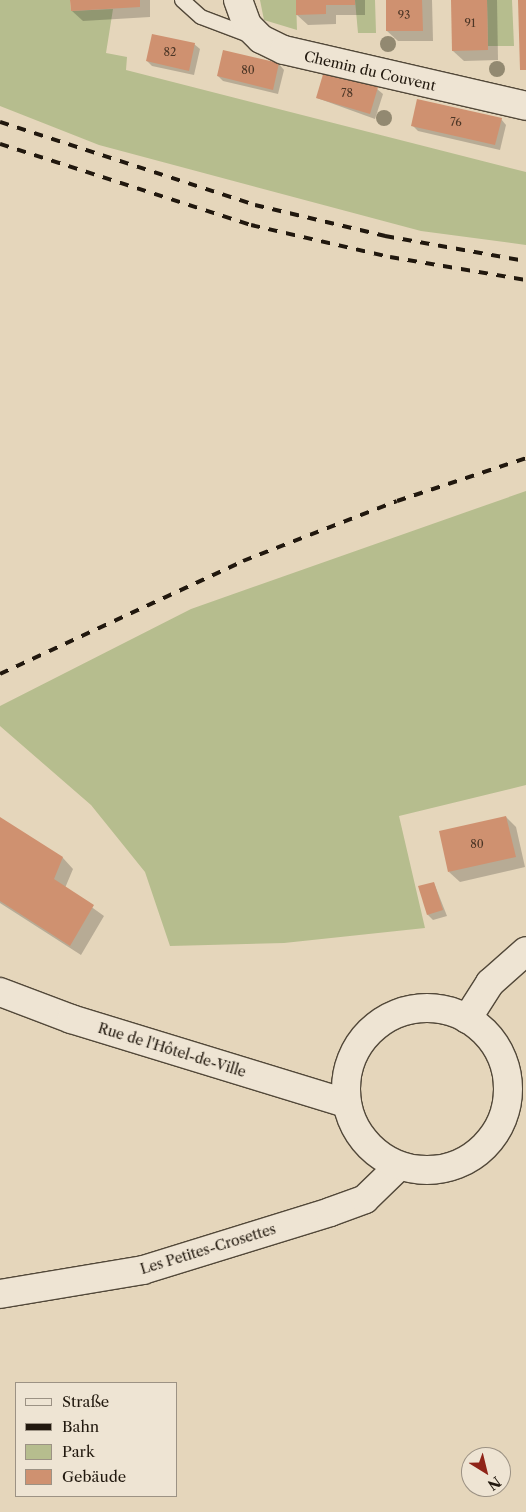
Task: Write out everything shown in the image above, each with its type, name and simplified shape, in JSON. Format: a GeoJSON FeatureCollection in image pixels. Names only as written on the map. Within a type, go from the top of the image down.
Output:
{"type":"FeatureCollection","features":[{"type":"Feature","properties":{"kind":"main road","name":"Chemin du Couvent"},"geometry":{"type":"LineString","coordinates":[[238,0],[247,25],[261,39],[284,50],[526,106]]}},
{"type":"Feature","properties":{"kind":"main road"},"geometry":{"type":"LineString","coordinates":[[467,1019],[490,983],[526,951]]}},
{"type":"Feature","properties":{"kind":"main road","name":"Rue de l'Hôtel-de-Ville"},"geometry":{"type":"LineString","coordinates":[[0,992],[99,1028],[346,1103]]}},
{"type":"Feature","properties":{"kind":"main road"},"geometry":{"type":"LineString","coordinates":[[429,1008],[467,1019],[488,1035],[500,1054],[507,1075],[503,1120],[491,1140],[453,1167],[428,1171],[399,1166],[372,1150],[360,1137],[346,1103],[350,1062],[378,1024],[409,1010],[429,1008]]}},
{"type":"Feature","properties":{"kind":"main road","name":"Les Petites-Crosettes"},"geometry":{"type":"LineString","coordinates":[[0,1294],[143,1270],[330,1212],[365,1199],[399,1166]]}},
{"type":"Feature","properties":{"kind":"lane"},"geometry":{"type":"LineString","coordinates":[[182,0],[201,18],[261,39]]}},
{"type":"Feature","properties":{"kind":"green space"},"geometry":{"type":"Polygon","coordinates":[[[0,0],[70,0],[71,11],[113,9],[106,53],[127,57],[126,70],[526,172],[526,245],[421,231],[99,145],[0,106],[0,0]]]}},
{"type":"Feature","properties":{"kind":"green space"},"geometry":{"type":"Polygon","coordinates":[[[260,0],[296,0],[297,30],[264,20],[260,0]]]}},
{"type":"Feature","properties":{"kind":"green space"},"geometry":{"type":"Polygon","coordinates":[[[355,0],[375,0],[376,33],[358,33],[355,0]]]}},
{"type":"Feature","properties":{"kind":"green space"},"geometry":{"type":"Polygon","coordinates":[[[487,0],[512,0],[514,46],[488,46],[487,0]]]}},
{"type":"Feature","properties":{"kind":"green space"},"geometry":{"type":"Polygon","coordinates":[[[526,491],[526,785],[399,816],[425,928],[284,943],[170,946],[145,872],[91,805],[0,726],[0,706],[191,609],[526,491]]]}},
{"type":"Feature","properties":{"kind":"building"},"geometry":{"type":"Polygon","coordinates":[[[70,0],[140,0],[140,7],[71,11],[70,0]]]}},
{"type":"Feature","properties":{"kind":"building"},"geometry":{"type":"Polygon","coordinates":[[[296,0],[355,0],[355,5],[326,5],[326,14],[296,15],[296,0]]]}},
{"type":"Feature","properties":{"kind":"building"},"geometry":{"type":"Polygon","coordinates":[[[386,0],[422,0],[423,31],[386,31],[386,0]]]}},
{"type":"Feature","properties":{"kind":"building"},"geometry":{"type":"Polygon","coordinates":[[[451,0],[487,0],[488,50],[452,51],[451,0]]]}},
{"type":"Feature","properties":{"kind":"building"},"geometry":{"type":"Polygon","coordinates":[[[518,0],[526,0],[526,70],[520,70],[518,0]]]}},
{"type":"Feature","properties":{"kind":"building"},"geometry":{"type":"Polygon","coordinates":[[[152,34],[195,43],[189,71],[146,61],[152,34]]]}},
{"type":"Feature","properties":{"kind":"building"},"geometry":{"type":"Polygon","coordinates":[[[223,50],[279,63],[273,90],[217,76],[223,50]]]}},
{"type":"Feature","properties":{"kind":"building"},"geometry":{"type":"Polygon","coordinates":[[[324,71],[378,87],[370,114],[316,98],[324,71]]]}},
{"type":"Feature","properties":{"kind":"building"},"geometry":{"type":"Polygon","coordinates":[[[417,99],[502,118],[495,145],[411,126],[417,99]]]}},
{"type":"Feature","properties":{"kind":"building"},"geometry":{"type":"Polygon","coordinates":[[[506,816],[516,857],[448,872],[439,831],[506,816]]]}},
{"type":"Feature","properties":{"kind":"building"},"geometry":{"type":"Polygon","coordinates":[[[0,817],[63,857],[54,879],[94,905],[70,946],[0,901],[0,817]]]}},
{"type":"Feature","properties":{"kind":"building"},"geometry":{"type":"Polygon","coordinates":[[[434,882],[443,910],[427,915],[418,886],[434,882]]]}},
{"type":"Feature","properties":{"kind":"railway"},"geometry":{"type":"LineString","coordinates":[[0,122],[255,205],[385,236],[526,261]]}},
{"type":"Feature","properties":{"kind":"railway"},"geometry":{"type":"LineString","coordinates":[[0,144],[251,225],[390,257],[526,280]]}},
{"type":"Feature","properties":{"kind":"railway"},"geometry":{"type":"LineString","coordinates":[[0,674],[243,561],[397,501],[526,458]]}}]}
